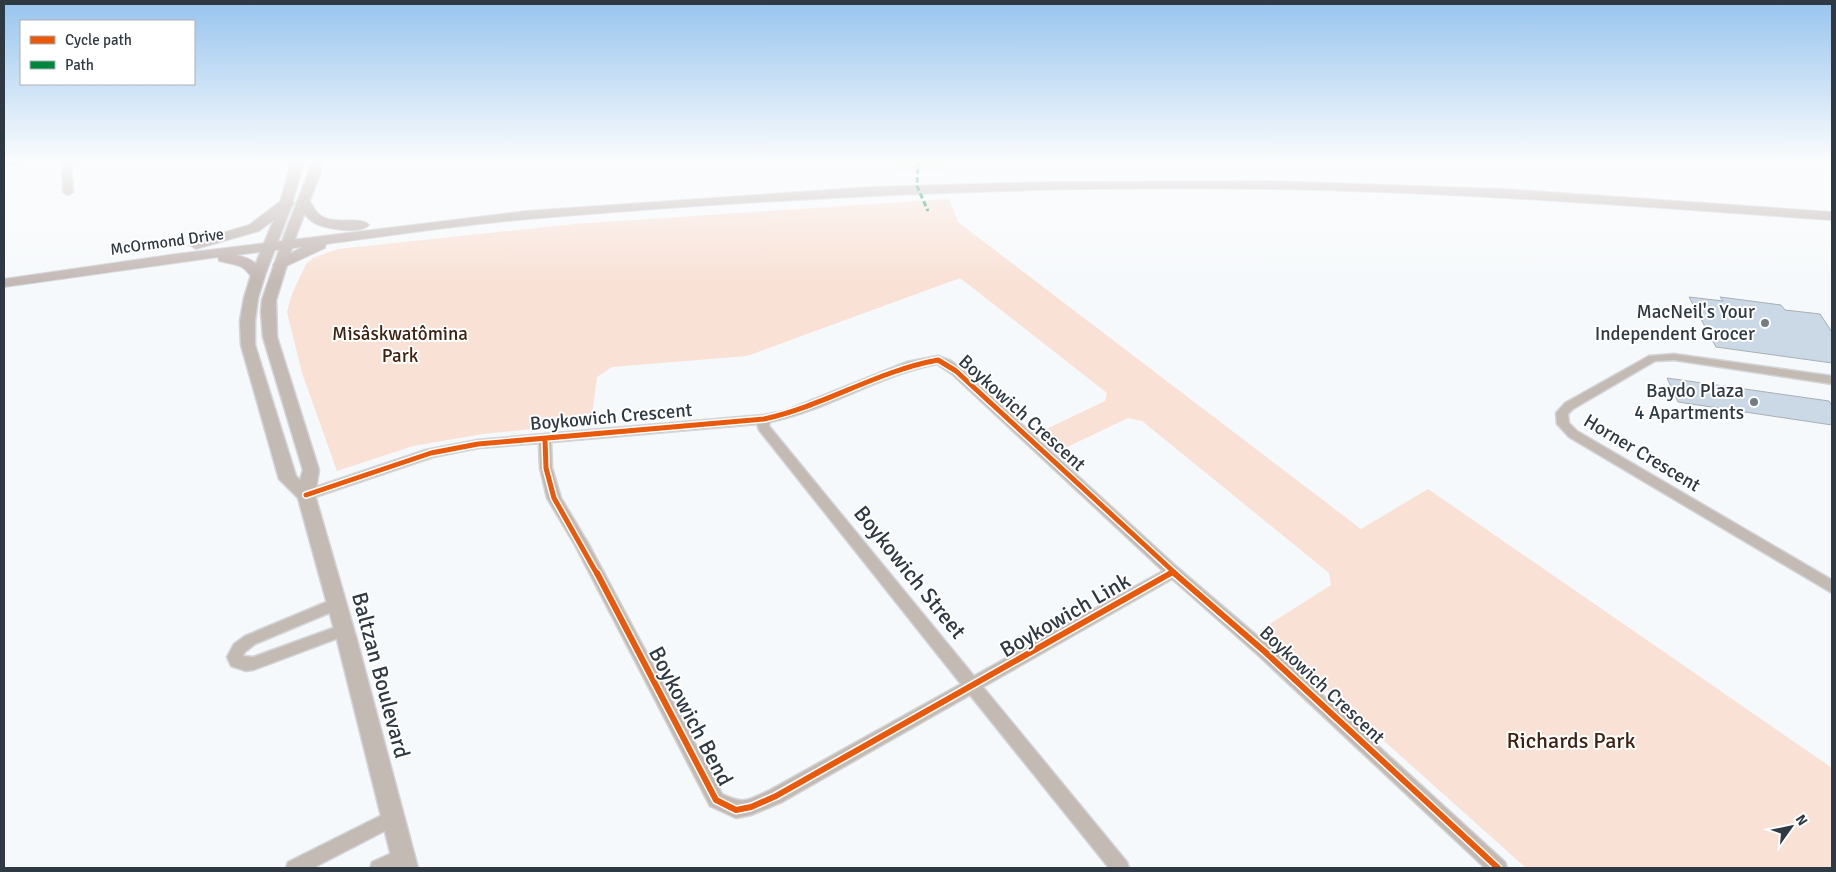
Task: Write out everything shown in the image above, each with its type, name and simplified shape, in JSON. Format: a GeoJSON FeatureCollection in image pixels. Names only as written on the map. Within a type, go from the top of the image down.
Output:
{"type":"FeatureCollection","features":[{"type":"Feature","properties":{"kind":"main road","name":"McOrmond Drive"},"geometry":{"type":"LineString","coordinates":[[4,272],[196,245],[290,238],[362,225],[588,201]]}},
{"type":"Feature","properties":{"kind":"main road","name":"McOrmond Drive"},"geometry":{"type":"LineString","coordinates":[[290,238],[347,237],[526,215],[719,201]]}},
{"type":"Feature","properties":{"kind":"main road","name":"McOrmond Drive"},"geometry":{"type":"LineString","coordinates":[[1629,201],[1825,207]]}},
{"type":"Feature","properties":{"kind":"main road","name":"McOrmond Drive"},"geometry":{"type":"LineString","coordinates":[[1732,201],[1825,207]]}},
{"type":"Feature","properties":{"kind":"main road"},"geometry":{"type":"LineString","coordinates":[[304,202],[309,213],[317,220],[336,225],[362,225]]}},
{"type":"Feature","properties":{"kind":"main road"},"geometry":{"type":"LineString","coordinates":[[196,245],[254,228],[287,203]]}},
{"type":"Feature","properties":{"kind":"main road"},"geometry":{"type":"LineString","coordinates":[[1825,207],[1832,218]]}},
{"type":"Feature","properties":{"kind":"main road"},"geometry":{"type":"LineString","coordinates":[[280,265],[306,250],[347,237]]}},
{"type":"Feature","properties":{"kind":"main road","name":"McOrmond Drive"},"geometry":{"type":"LineString","coordinates":[[4,283],[176,258],[272,240]]}},
{"type":"Feature","properties":{"kind":"main road"},"geometry":{"type":"LineString","coordinates":[[176,258],[234,258],[244,260],[250,264],[258,276]]}},
{"type":"Feature","properties":{"kind":"street","name":"Baltzan Boulevard"},"geometry":{"type":"LineString","coordinates":[[304,202],[269,300],[268,325],[311,470],[306,495],[344,630],[404,863]]}},
{"type":"Feature","properties":{"kind":"street"},"geometry":{"type":"LineString","coordinates":[[287,203],[258,276],[248,314],[246,331],[248,345],[288,479],[306,495]]}},
{"type":"Feature","properties":{"kind":"street","name":"Horner Crescent"},"geometry":{"type":"LineString","coordinates":[[1832,380],[1674,357],[1653,358],[1570,406],[1562,412],[1562,424],[1573,434],[1832,587]]}},
{"type":"Feature","properties":{"kind":"street","name":"Boykowich Crescent"},"geometry":{"type":"LineString","coordinates":[[306,495],[430,452],[478,444],[764,419],[788,414],[911,365],[938,360],[963,377],[1174,572],[1264,651],[1498,868]]}},
{"type":"Feature","properties":{"kind":"street","name":"Boykowich Street"},"geometry":{"type":"LineString","coordinates":[[764,419],[763,427],[1120,868]]}},
{"type":"Feature","properties":{"kind":"street","name":"Boykowich Bend"},"geometry":{"type":"LineString","coordinates":[[545,439],[546,468],[554,498],[581,543],[716,800],[736,810],[751,807],[776,796],[973,686]]}},
{"type":"Feature","properties":{"kind":"street","name":"Boykowich Link"},"geometry":{"type":"LineString","coordinates":[[973,686],[1174,572]]}},
{"type":"Feature","properties":{"kind":"street"},"geometry":{"type":"LineString","coordinates":[[336,604],[250,640],[239,648],[236,657],[237,661],[253,663],[344,630]]}},
{"type":"Feature","properties":{"kind":"street"},"geometry":{"type":"LineString","coordinates":[[295,868],[392,818]]}},
{"type":"Feature","properties":{"kind":"street"},"geometry":{"type":"LineString","coordinates":[[379,868],[404,863]]}},
{"type":"Feature","properties":{"kind":"green space"},"geometry":{"type":"Polygon","coordinates":[[[924,201],[950,201],[958,222],[1361,529],[1428,489],[1832,768],[1832,868],[1526,868],[1260,630],[1331,585],[1329,573],[1142,421],[1128,418],[1061,450],[1040,432],[1105,401],[1107,393],[960,278],[747,356],[612,367],[597,377],[591,423],[483,434],[413,446],[337,471],[302,373],[287,312],[292,294],[306,264],[313,258],[338,249],[574,224],[924,201]]]}},
{"type":"Feature","properties":{"kind":"building","name":"MacNeil's Your Independent Grocer"},"geometry":{"type":"Polygon","coordinates":[[[1689,297],[1723,301],[1720,297],[1781,305],[1785,310],[1820,314],[1832,332],[1832,363],[1716,347],[1689,297]]]}},
{"type":"Feature","properties":{"kind":"building","name":"Baydo Plaza 4 Apartments"},"geometry":{"type":"Polygon","coordinates":[[[1667,378],[1829,401],[1832,406],[1832,425],[1678,402],[1667,378]]]}},
{"type":"Feature","properties":{"kind":"marked path"},"geometry":{"type":"LineString","coordinates":[[923,201],[928,211]]}},
{"type":"Feature","properties":{"kind":"cycle path"},"geometry":{"type":"LineString","coordinates":[[306,495],[431,453],[478,444],[764,419],[788,414],[911,365],[938,360],[956,371],[1173,572],[1264,651],[1498,868]]}},
{"type":"Feature","properties":{"kind":"cycle path"},"geometry":{"type":"LineString","coordinates":[[545,439],[546,468],[554,498],[581,543],[716,800],[736,810],[751,807],[776,796],[1173,572]]}},
{"type":"Feature","properties":{"kind":"place","name":"MacNeil's Your Independent Grocer"},"geometry":{"type":"Point","coordinates":[1765,323]}},
{"type":"Feature","properties":{"kind":"place","name":"Baydo Plaza 4 Apartments"},"geometry":{"type":"Point","coordinates":[1754,402]}},
{"type":"Feature","properties":{"kind":"park label","name":"Misâskwatômina Park"},"geometry":{"type":"Point","coordinates":[400,345]}},
{"type":"Feature","properties":{"kind":"park label","name":"Richards Park"},"geometry":{"type":"Point","coordinates":[1571,740]}}]}
